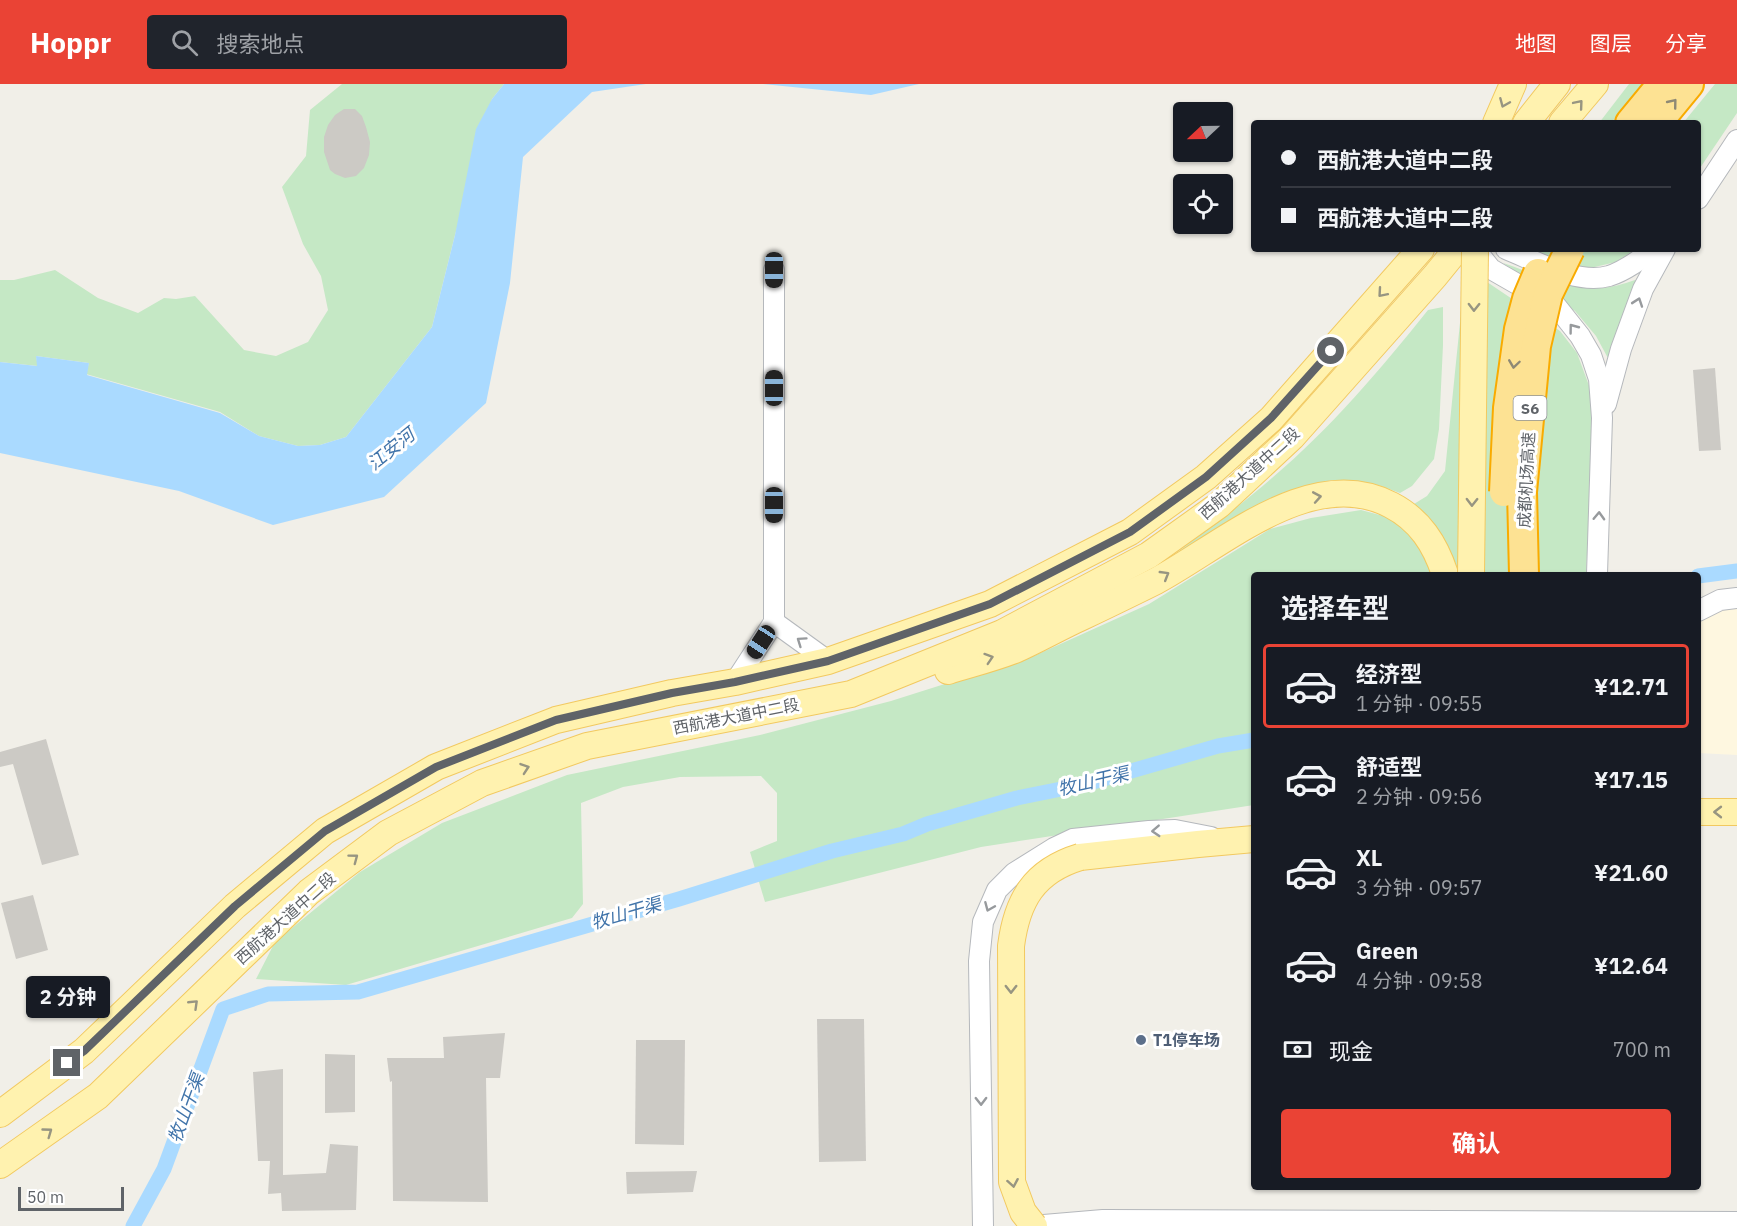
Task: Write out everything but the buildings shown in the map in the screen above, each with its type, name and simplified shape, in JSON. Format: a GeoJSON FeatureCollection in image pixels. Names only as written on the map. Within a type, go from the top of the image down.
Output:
{"type":"FeatureCollection","features":[{"type":"Feature","properties":{"kind":"highway"},"geometry":{"type":"LineString","coordinates":[[1632,120],[1662,84]]}},
{"type":"Feature","properties":{"kind":"highway"},"geometry":{"type":"LineString","coordinates":[[1659,120],[1689,84]]}},
{"type":"Feature","properties":{"kind":"highway","name":"成都机场高速"},"geometry":{"type":"LineString","coordinates":[[1506,572],[1504,490],[1508,408],[1518,329],[1527,299],[1548,252]]}},
{"type":"Feature","properties":{"kind":"highway","name":"成都机场高速"},"geometry":{"type":"LineString","coordinates":[[1524,572],[1522,492],[1536,346],[1548,294],[1569,252]]}},
{"type":"Feature","properties":{"kind":"main road"},"geometry":{"type":"LineString","coordinates":[[1497,120],[1513,84]]}},
{"type":"Feature","properties":{"kind":"main road"},"geometry":{"type":"LineString","coordinates":[[1528,120],[1557,84]]}},
{"type":"Feature","properties":{"kind":"main road"},"geometry":{"type":"LineString","coordinates":[[1565,120],[1595,84]]}},
{"type":"Feature","properties":{"kind":"main road","name":"西航港大道中二段"},"geometry":{"type":"LineString","coordinates":[[0,1114],[84,1051],[235,906],[325,831],[436,767],[556,720],[828,661],[990,604],[1130,532],[1206,477],[1271,418],[1418,252]]}},
{"type":"Feature","properties":{"kind":"main road","name":"西航港大道中二段"},"geometry":{"type":"LineString","coordinates":[[0,1166],[98,1096],[309,892],[387,832],[482,783],[587,746],[851,694],[1002,633],[1149,555],[1219,505],[1292,437],[1455,252]]}},
{"type":"Feature","properties":{"kind":"main road"},"geometry":{"type":"LineString","coordinates":[[1471,572],[1475,252]]}},
{"type":"Feature","properties":{"kind":"main road"},"geometry":{"type":"LineString","coordinates":[[851,694],[925,678],[1015,649],[1157,580],[1262,517],[1313,496],[1350,493],[1378,498],[1403,511],[1418,525],[1434,547],[1444,572]]}},
{"type":"Feature","properties":{"kind":"main road"},"geometry":{"type":"LineString","coordinates":[[1701,812],[1737,812]]}},
{"type":"Feature","properties":{"kind":"main road"},"geometry":{"type":"LineString","coordinates":[[1033,1226],[1023,1212],[1012,1182],[1012,939],[1015,921],[1031,889],[1050,869],[1080,857],[1244,840]]}},
{"type":"Feature","properties":{"kind":"street"},"geometry":{"type":"LineString","coordinates":[[1701,194],[1737,140]]}},
{"type":"Feature","properties":{"kind":"street"},"geometry":{"type":"LineString","coordinates":[[1477,252],[1491,269],[1557,307],[1591,355],[1599,379],[1602,418],[1597,572]]}},
{"type":"Feature","properties":{"kind":"street"},"geometry":{"type":"LineString","coordinates":[[1513,252],[1575,277],[1591,278],[1609,276],[1627,268],[1650,252]]}},
{"type":"Feature","properties":{"kind":"street"},"geometry":{"type":"LineString","coordinates":[[1602,418],[1642,289],[1663,252]]}},
{"type":"Feature","properties":{"kind":"street"},"geometry":{"type":"LineString","coordinates":[[735,682],[774,622],[774,270]]}},
{"type":"Feature","properties":{"kind":"street"},"geometry":{"type":"LineString","coordinates":[[1701,610],[1720,600],[1737,598]]}},
{"type":"Feature","properties":{"kind":"street"},"geometry":{"type":"LineString","coordinates":[[774,622],[828,661]]}},
{"type":"Feature","properties":{"kind":"street"},"geometry":{"type":"LineString","coordinates":[[983,1226],[979,961],[983,922],[997,890],[1014,873],[1033,860],[1074,839],[1175,830],[1244,840]]}},
{"type":"Feature","properties":{"kind":"street"},"geometry":{"type":"LineString","coordinates":[[1033,1226],[1104,1220],[1737,1222]]}},
{"type":"Feature","properties":{"kind":"shaded area"},"geometry":{"type":"Polygon","coordinates":[[[1737,605],[1737,755],[1701,753],[1701,621],[1713,610],[1737,605]]]}},
{"type":"Feature","properties":{"kind":"green space"},"geometry":{"type":"Polygon","coordinates":[[[342,84],[504,84],[492,99],[432,327],[346,437],[320,445],[298,446],[259,436],[220,412],[86,374],[89,363],[36,356],[38,366],[0,362],[0,280],[14,280],[55,270],[98,298],[138,313],[164,298],[195,296],[244,350],[276,356],[308,342],[328,310],[321,276],[303,244],[282,187],[306,156],[310,110],[342,84]]]}},
{"type":"Feature","properties":{"kind":"green space"},"geometry":{"type":"Polygon","coordinates":[[[1629,84],[1643,84],[1613,120],[1601,120],[1629,84]]]}},
{"type":"Feature","properties":{"kind":"green space"},"geometry":{"type":"Polygon","coordinates":[[[1715,84],[1737,84],[1737,113],[1701,167],[1701,120],[1685,120],[1715,84]]]}},
{"type":"Feature","properties":{"kind":"green space"},"geometry":{"type":"Polygon","coordinates":[[[1537,252],[1631,252],[1616,262],[1582,270],[1537,252]]]}},
{"type":"Feature","properties":{"kind":"green space"},"geometry":{"type":"Polygon","coordinates":[[[1503,263],[1550,279],[1587,288],[1608,287],[1635,280],[1637,283],[1609,360],[1596,336],[1575,311],[1503,263]]]}},
{"type":"Feature","properties":{"kind":"green space"},"geometry":{"type":"Polygon","coordinates":[[[1487,282],[1560,331],[1577,353],[1591,391],[1593,428],[1586,572],[1251,572],[1251,805],[981,847],[765,902],[750,852],[777,841],[777,793],[761,776],[680,777],[623,787],[581,803],[583,904],[572,918],[346,985],[256,979],[275,942],[360,872],[442,823],[567,775],[760,735],[891,701],[1036,655],[1149,604],[1270,529],[1311,518],[1361,510],[1391,518],[1427,496],[1445,471],[1462,303],[1487,282]]]}},
{"type":"Feature","properties":{"kind":"green space"},"geometry":{"type":"Polygon","coordinates":[[[1443,307],[1439,429],[1434,459],[1412,486],[1400,493],[1378,485],[1332,480],[1283,493],[1153,571],[1243,502],[1294,459],[1354,398],[1428,310],[1443,307]]]}},
{"type":"Feature","properties":{"kind":"water","name":"江安河"},"geometry":{"type":"Polygon","coordinates":[[[504,84],[646,84],[592,92],[523,157],[510,283],[486,403],[384,497],[273,525],[179,491],[0,453],[0,362],[37,366],[36,356],[89,363],[87,375],[220,413],[259,436],[298,446],[320,445],[346,437],[432,327],[455,235],[476,129],[492,99],[504,84]]]}},
{"type":"Feature","properties":{"kind":"water"},"geometry":{"type":"Polygon","coordinates":[[[763,84],[919,84],[871,95],[763,84]]]}},
{"type":"Feature","properties":{"kind":"waterway","name":"牧山干渠"},"geometry":{"type":"LineString","coordinates":[[1701,576],[1737,571]]}},
{"type":"Feature","properties":{"kind":"waterway","name":"牧山干渠"},"geometry":{"type":"LineString","coordinates":[[133,1226],[164,1169],[223,1009],[268,994],[358,992],[679,899],[832,851],[903,834],[927,824],[1017,798],[1086,784],[1218,746],[1251,740]]}},
{"type":"Feature","properties":{"kind":"place","name":"T1停车场"},"geometry":{"type":"Point","coordinates":[1141,1040]}},
{"type":"Feature","properties":{"kind":"route"},"geometry":{"type":"LineString","coordinates":[[67,1063],[84,1051],[235,906],[325,831],[436,767],[556,720],[828,661],[990,604],[1130,532],[1206,477],[1271,418],[1331,351]]}}]}
